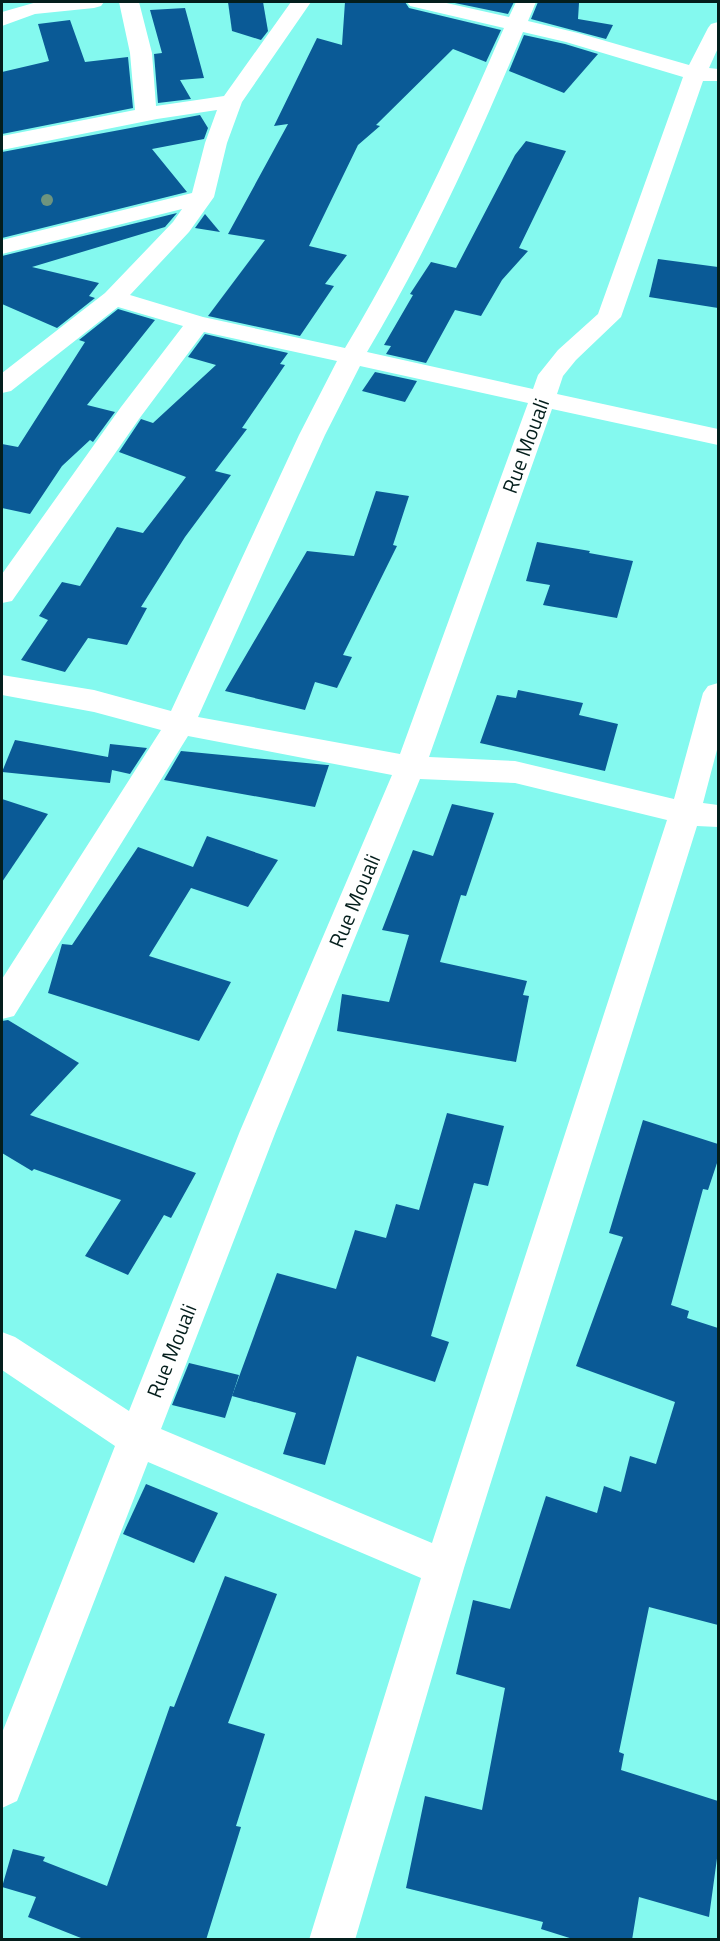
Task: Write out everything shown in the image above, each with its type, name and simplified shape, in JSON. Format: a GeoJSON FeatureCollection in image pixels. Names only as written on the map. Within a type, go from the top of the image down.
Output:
{"type":"FeatureCollection","features":[{"type":"Feature","properties":{"kind":"street"},"geometry":{"type":"LineString","coordinates":[[2,20],[11,14],[30,9],[94,2]]}},
{"type":"Feature","properties":{"kind":"street"},"geometry":{"type":"LineString","coordinates":[[129,2],[141,53],[146,115]]}},
{"type":"Feature","properties":{"kind":"street"},"geometry":{"type":"LineString","coordinates":[[2,386],[114,298],[182,227],[202,197],[216,142],[231,102],[301,2]]}},
{"type":"Feature","properties":{"kind":"street"},"geometry":{"type":"LineString","coordinates":[[417,2],[520,13],[594,43],[707,74]]}},
{"type":"Feature","properties":{"kind":"street"},"geometry":{"type":"LineString","coordinates":[[2,1006],[180,724],[312,435],[351,358],[392,290],[454,168],[520,13]]}},
{"type":"Feature","properties":{"kind":"street","name":"Rue Mouali"},"geometry":{"type":"LineString","coordinates":[[2,1786],[258,1131],[410,767],[551,375],[560,363],[609,317],[707,74],[718,28]]}},
{"type":"Feature","properties":{"kind":"street"},"geometry":{"type":"LineString","coordinates":[[2,143],[146,115],[231,102]]}},
{"type":"Feature","properties":{"kind":"street"},"geometry":{"type":"LineString","coordinates":[[2,247],[202,197]]}},
{"type":"Feature","properties":{"kind":"street"},"geometry":{"type":"LineString","coordinates":[[114,298],[198,323],[718,437]]}},
{"type":"Feature","properties":{"kind":"street"},"geometry":{"type":"LineString","coordinates":[[2,594],[198,323]]}},
{"type":"Feature","properties":{"kind":"street"},"geometry":{"type":"LineString","coordinates":[[2,685],[94,701],[180,724],[410,767],[515,772],[702,814]]}},
{"type":"Feature","properties":{"kind":"street"},"geometry":{"type":"LineString","coordinates":[[332,1940],[444,1568],[702,814],[718,693]]}},
{"type":"Feature","properties":{"kind":"street"},"geometry":{"type":"LineString","coordinates":[[2,1348],[137,1438],[444,1568]]}},
{"type":"Feature","properties":{"kind":"building"},"geometry":{"type":"Polygon","coordinates":[[[228,2],[263,2],[268,31],[261,40],[232,31],[228,2]]]}},
{"type":"Feature","properties":{"kind":"building"},"geometry":{"type":"Polygon","coordinates":[[[345,2],[405,2],[409,8],[501,30],[486,62],[453,49],[376,125],[380,126],[358,145],[309,246],[347,255],[325,284],[334,286],[300,336],[208,316],[265,240],[228,234],[288,124],[274,126],[317,38],[342,45],[345,2]]]}},
{"type":"Feature","properties":{"kind":"building"},"geometry":{"type":"Polygon","coordinates":[[[450,2],[514,2],[508,14],[450,2]]]}},
{"type":"Feature","properties":{"kind":"building"},"geometry":{"type":"Polygon","coordinates":[[[538,2],[579,3],[578,19],[613,25],[606,39],[531,19],[538,2]]]}},
{"type":"Feature","properties":{"kind":"building"},"geometry":{"type":"Polygon","coordinates":[[[185,8],[204,78],[180,80],[191,99],[158,103],[154,54],[162,53],[150,10],[185,8]]]}},
{"type":"Feature","properties":{"kind":"building"},"geometry":{"type":"Polygon","coordinates":[[[70,20],[85,62],[128,57],[133,108],[2,134],[2,72],[49,61],[38,24],[70,20]]]}},
{"type":"Feature","properties":{"kind":"building"},"geometry":{"type":"Polygon","coordinates":[[[524,35],[598,54],[564,93],[509,71],[524,35]]]}},
{"type":"Feature","properties":{"kind":"building"},"geometry":{"type":"Polygon","coordinates":[[[200,115],[208,128],[204,139],[152,149],[187,192],[2,238],[2,152],[200,115]]]}},
{"type":"Feature","properties":{"kind":"building"},"geometry":{"type":"Polygon","coordinates":[[[526,141],[566,151],[519,248],[528,251],[502,280],[481,316],[455,310],[426,363],[386,354],[391,346],[384,345],[413,295],[410,294],[431,262],[456,268],[515,155],[526,141]]]}},
{"type":"Feature","properties":{"kind":"building"},"geometry":{"type":"Polygon","coordinates":[[[177,213],[165,227],[32,267],[99,283],[89,296],[95,298],[57,328],[2,304],[2,256],[177,213]]]}},
{"type":"Feature","properties":{"kind":"building"},"geometry":{"type":"Polygon","coordinates":[[[205,214],[220,232],[195,228],[205,214]]]}},
{"type":"Feature","properties":{"kind":"building"},"geometry":{"type":"Polygon","coordinates":[[[658,259],[718,267],[718,308],[649,297],[658,259]]]}},
{"type":"Feature","properties":{"kind":"building"},"geometry":{"type":"Polygon","coordinates":[[[118,309],[155,320],[87,405],[115,412],[93,442],[90,440],[62,466],[30,514],[2,508],[2,444],[18,447],[85,342],[79,340],[118,309]]]}},
{"type":"Feature","properties":{"kind":"building"},"geometry":{"type":"Polygon","coordinates":[[[205,334],[288,353],[280,364],[285,365],[242,428],[247,429],[215,471],[231,475],[185,537],[141,607],[147,608],[127,645],[88,638],[65,672],[21,660],[48,620],[39,616],[62,582],[80,586],[117,527],[143,533],[186,477],[119,452],[141,419],[153,423],[216,365],[188,357],[205,334]]]}},
{"type":"Feature","properties":{"kind":"building"},"geometry":{"type":"Polygon","coordinates":[[[375,372],[417,381],[405,402],[362,391],[375,372]]]}},
{"type":"Feature","properties":{"kind":"building"},"geometry":{"type":"Polygon","coordinates":[[[376,491],[409,496],[393,545],[397,546],[343,655],[352,657],[337,688],[315,682],[305,710],[225,691],[307,551],[354,556],[376,491]]]}},
{"type":"Feature","properties":{"kind":"building"},"geometry":{"type":"Polygon","coordinates":[[[537,542],[633,561],[617,618],[543,605],[550,585],[526,581],[537,542]]]}},
{"type":"Feature","properties":{"kind":"building"},"geometry":{"type":"Polygon","coordinates":[[[518,690],[583,703],[579,715],[618,724],[605,771],[480,743],[497,695],[516,698],[518,690]]]}},
{"type":"Feature","properties":{"kind":"building"},"geometry":{"type":"Polygon","coordinates":[[[15,740],[108,757],[110,744],[147,748],[130,774],[112,770],[110,783],[2,772],[15,740]]]}},
{"type":"Feature","properties":{"kind":"building"},"geometry":{"type":"Polygon","coordinates":[[[181,751],[329,765],[315,807],[164,780],[181,751]]]}},
{"type":"Feature","properties":{"kind":"building"},"geometry":{"type":"Polygon","coordinates":[[[2,799],[48,814],[2,882],[2,799]]]}},
{"type":"Feature","properties":{"kind":"building"},"geometry":{"type":"Polygon","coordinates":[[[452,804],[494,813],[466,896],[461,895],[440,962],[527,981],[523,995],[529,996],[516,1062],[337,1031],[342,994],[389,1002],[409,935],[382,930],[413,850],[433,856],[452,804]]]}},
{"type":"Feature","properties":{"kind":"building"},"geometry":{"type":"Polygon","coordinates":[[[207,836],[278,860],[248,907],[191,888],[149,956],[231,982],[199,1041],[48,993],[62,944],[72,945],[138,847],[193,867],[207,836]]]}},
{"type":"Feature","properties":{"kind":"building"},"geometry":{"type":"Polygon","coordinates":[[[8,1020],[79,1063],[30,1115],[196,1173],[171,1218],[164,1215],[128,1275],[85,1256],[121,1200],[34,1169],[32,1171],[2,1153],[2,1021],[8,1020]]]}},
{"type":"Feature","properties":{"kind":"building"},"geometry":{"type":"Polygon","coordinates":[[[447,1113],[504,1126],[488,1186],[474,1183],[431,1336],[449,1342],[435,1382],[357,1356],[325,1465],[283,1454],[296,1413],[232,1396],[277,1273],[336,1289],[355,1230],[386,1238],[396,1204],[419,1210],[447,1113]]]}},
{"type":"Feature","properties":{"kind":"building"},"geometry":{"type":"Polygon","coordinates":[[[643,1120],[718,1144],[718,1160],[708,1190],[703,1189],[671,1305],[689,1311],[687,1318],[718,1328],[718,1625],[649,1607],[619,1752],[624,1754],[621,1770],[718,1801],[718,1851],[709,1917],[639,1897],[632,1940],[576,1940],[541,1929],[543,1922],[406,1888],[425,1796],[482,1810],[505,1688],[456,1674],[473,1600],[510,1609],[546,1496],[597,1513],[604,1486],[621,1492],[630,1456],[656,1464],[675,1402],[576,1366],[623,1237],[609,1233],[643,1120]]]}},
{"type":"Feature","properties":{"kind":"building"},"geometry":{"type":"Polygon","coordinates":[[[189,1363],[239,1375],[225,1418],[172,1405],[189,1363]]]}},
{"type":"Feature","properties":{"kind":"building"},"geometry":{"type":"Polygon","coordinates":[[[146,1484],[218,1513],[194,1563],[123,1534],[146,1484]]]}},
{"type":"Feature","properties":{"kind":"building"},"geometry":{"type":"Polygon","coordinates":[[[225,1576],[277,1594],[228,1723],[265,1734],[236,1826],[241,1827],[206,1940],[86,1940],[28,1917],[36,1897],[2,1887],[13,1849],[45,1857],[43,1861],[107,1886],[170,1706],[174,1707],[225,1576]]]}}]}
